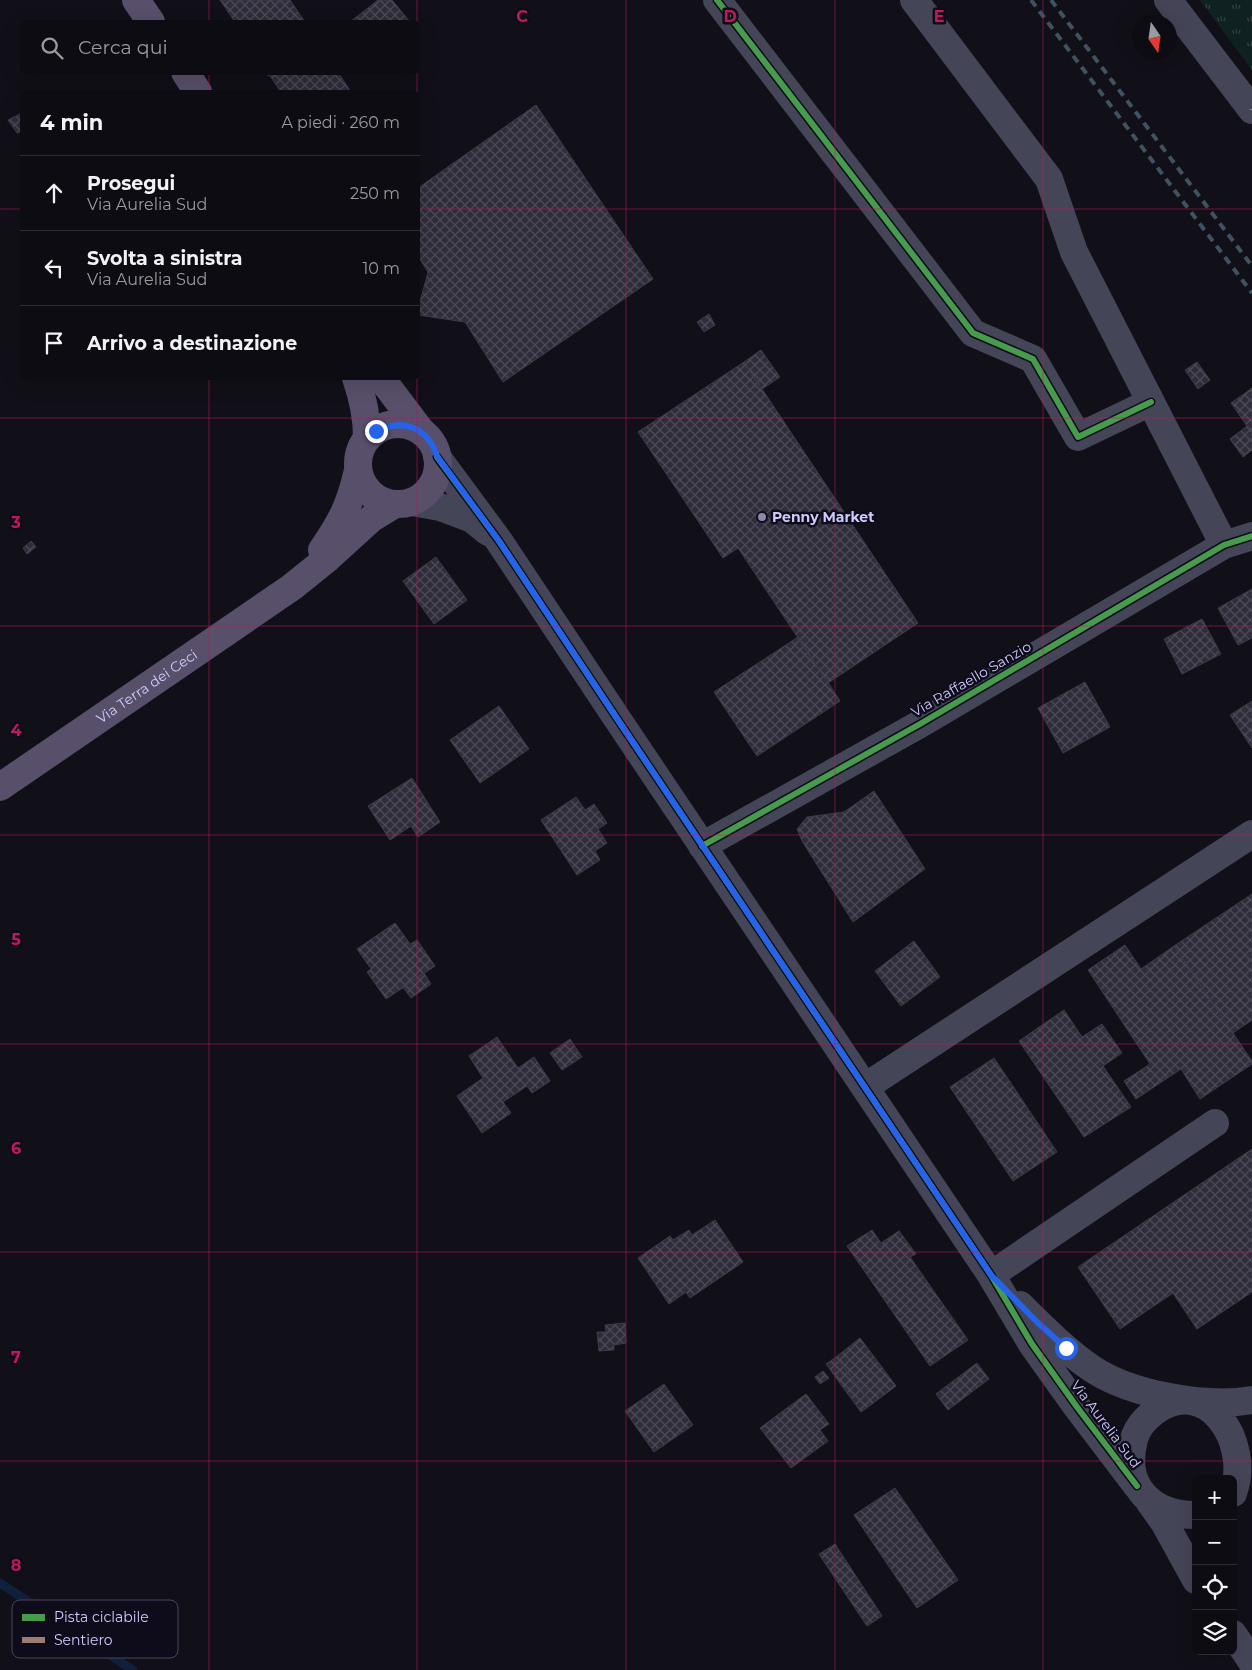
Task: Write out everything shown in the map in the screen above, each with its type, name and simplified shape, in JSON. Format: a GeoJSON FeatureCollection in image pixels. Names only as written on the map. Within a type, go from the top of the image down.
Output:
{"type":"FeatureCollection","features":[{"type":"Feature","properties":{"kind":"main road"},"geometry":{"type":"LineString","coordinates":[[136,0],[150,20]]}},
{"type":"Feature","properties":{"kind":"main road"},"geometry":{"type":"LineString","coordinates":[[187,75],[197,90]]}},
{"type":"Feature","properties":{"kind":"main road"},"geometry":{"type":"LineString","coordinates":[[357,380],[363,397],[367,418],[367,438]]}},
{"type":"Feature","properties":{"kind":"main road","name":"Via Aurelia Sud"},"geometry":{"type":"LineString","coordinates":[[382,380],[428,438],[437,456]]}},
{"type":"Feature","properties":{"kind":"main road"},"geometry":{"type":"LineString","coordinates":[[292,587],[319,554],[340,523],[351,499],[358,470],[358,459],[361,448],[367,438],[387,426],[399,424],[421,431]]}},
{"type":"Feature","properties":{"kind":"main road"},"geometry":{"type":"LineString","coordinates":[[292,587],[328,558],[372,518],[403,503],[422,497],[430,489],[435,479],[438,468],[437,456]]}},
{"type":"Feature","properties":{"kind":"main road","name":"Via Aurelia Sud"},"geometry":{"type":"LineString","coordinates":[[358,470],[362,483],[370,494],[382,501],[403,503]]}},
{"type":"Feature","properties":{"kind":"main road","name":"Via Terra dei Ceci"},"geometry":{"type":"LineString","coordinates":[[0,787],[292,587]]}},
{"type":"Feature","properties":{"kind":"street"},"geometry":{"type":"LineString","coordinates":[[717,0],[973,333],[1033,359],[1078,438],[1151,402]]}},
{"type":"Feature","properties":{"kind":"street"},"geometry":{"type":"LineString","coordinates":[[914,0],[1049,179],[1074,252],[1224,545]]}},
{"type":"Feature","properties":{"kind":"street"},"geometry":{"type":"LineString","coordinates":[[1168,0],[1252,110]]}},
{"type":"Feature","properties":{"kind":"street","name":"Via Aurelia Sud"},"geometry":{"type":"LineString","coordinates":[[437,456],[499,541],[991,1275],[1043,1360],[1076,1408],[1164,1522],[1192,1573]]}},
{"type":"Feature","properties":{"kind":"street","name":"Via Aurelia Sud"},"geometry":{"type":"LineString","coordinates":[[403,503],[440,508],[472,519],[499,541]]}},
{"type":"Feature","properties":{"kind":"street","name":"Via Raffaello Sanzio"},"geometry":{"type":"LineString","coordinates":[[702,846],[920,724],[1224,545],[1252,536]]}},
{"type":"Feature","properties":{"kind":"street"},"geometry":{"type":"LineString","coordinates":[[865,1087],[1252,834]]}},
{"type":"Feature","properties":{"kind":"street"},"geometry":{"type":"LineString","coordinates":[[991,1275],[1214,1123]]}},
{"type":"Feature","properties":{"kind":"street","name":"Via Aurelia Sud"},"geometry":{"type":"LineString","coordinates":[[991,1275],[1037,1322],[1094,1370],[1151,1393],[1196,1401],[1215,1408],[1230,1420],[1241,1436],[1246,1455],[1243,1477]]}},
{"type":"Feature","properties":{"kind":"street"},"geometry":{"type":"LineString","coordinates":[[1196,1401],[1235,1403],[1252,1400]]}},
{"type":"Feature","properties":{"kind":"street","name":"Via Aurelia Sud"},"geometry":{"type":"LineString","coordinates":[[1192,1515],[1179,1515],[1162,1510],[1143,1493],[1131,1469],[1131,1451],[1136,1433],[1146,1418],[1160,1408],[1178,1402],[1196,1401]]}},
{"type":"Feature","properties":{"kind":"street"},"geometry":{"type":"LineString","coordinates":[[1237,1640],[1252,1662]]}},
{"type":"Feature","properties":{"kind":"green space"},"geometry":{"type":"Polygon","coordinates":[[[1200,0],[1252,0],[1252,70],[1200,0]]]}},
{"type":"Feature","properties":{"kind":"building"},"geometry":{"type":"Polygon","coordinates":[[[220,0],[290,0],[304,20],[234,20],[220,0]]]}},
{"type":"Feature","properties":{"kind":"building"},"geometry":{"type":"Polygon","coordinates":[[[378,0],[392,0],[408,20],[353,20],[378,0]]]}},
{"type":"Feature","properties":{"kind":"building"},"geometry":{"type":"Polygon","coordinates":[[[267,75],[340,75],[350,90],[280,90],[267,75]]]}},
{"type":"Feature","properties":{"kind":"building"},"geometry":{"type":"Polygon","coordinates":[[[536,105],[653,279],[503,382],[465,322],[420,315],[420,302],[428,272],[420,259],[420,187],[536,105]]]}},
{"type":"Feature","properties":{"kind":"building"},"geometry":{"type":"Polygon","coordinates":[[[20,114],[20,132],[17,133],[8,120],[20,114]]]}},
{"type":"Feature","properties":{"kind":"building"},"geometry":{"type":"Polygon","coordinates":[[[709,314],[715,325],[704,332],[697,322],[709,314]]]}},
{"type":"Feature","properties":{"kind":"building"},"geometry":{"type":"Polygon","coordinates":[[[761,350],[780,377],[762,389],[744,362],[761,350]]]}},
{"type":"Feature","properties":{"kind":"building"},"geometry":{"type":"Polygon","coordinates":[[[744,362],[918,623],[828,683],[738,548],[723,558],[638,432],[744,362]]]}},
{"type":"Feature","properties":{"kind":"building"},"geometry":{"type":"Polygon","coordinates":[[[1197,362],[1210,380],[1198,389],[1185,370],[1197,362]]]}},
{"type":"Feature","properties":{"kind":"building"},"geometry":{"type":"Polygon","coordinates":[[[1252,388],[1252,450],[1243,457],[1230,439],[1247,426],[1231,403],[1252,388]]]}},
{"type":"Feature","properties":{"kind":"building"},"geometry":{"type":"Polygon","coordinates":[[[31,541],[36,547],[27,554],[23,548],[31,541]]]}},
{"type":"Feature","properties":{"kind":"building"},"geometry":{"type":"Polygon","coordinates":[[[436,557],[467,600],[434,624],[403,581],[436,557]]]}},
{"type":"Feature","properties":{"kind":"building"},"geometry":{"type":"Polygon","coordinates":[[[1252,589],[1252,638],[1238,645],[1218,608],[1252,589]]]}},
{"type":"Feature","properties":{"kind":"building"},"geometry":{"type":"Polygon","coordinates":[[[1202,619],[1221,654],[1182,674],[1164,639],[1202,619]]]}},
{"type":"Feature","properties":{"kind":"building"},"geometry":{"type":"Polygon","coordinates":[[[798,637],[840,701],[757,756],[714,692],[798,637]]]}},
{"type":"Feature","properties":{"kind":"building"},"geometry":{"type":"Polygon","coordinates":[[[1085,682],[1110,727],[1063,753],[1038,708],[1085,682]]]}},
{"type":"Feature","properties":{"kind":"building"},"geometry":{"type":"Polygon","coordinates":[[[1252,701],[1252,748],[1230,715],[1252,701]]]}},
{"type":"Feature","properties":{"kind":"building"},"geometry":{"type":"Polygon","coordinates":[[[499,706],[529,749],[480,783],[450,740],[499,706]]]}},
{"type":"Feature","properties":{"kind":"building"},"geometry":{"type":"Polygon","coordinates":[[[412,778],[440,822],[418,837],[411,826],[390,840],[368,806],[412,778]]]}},
{"type":"Feature","properties":{"kind":"building"},"geometry":{"type":"Polygon","coordinates":[[[874,791],[925,869],[853,922],[802,841],[797,829],[807,817],[844,812],[874,791]]]}},
{"type":"Feature","properties":{"kind":"building"},"geometry":{"type":"Polygon","coordinates":[[[576,797],[585,810],[594,804],[607,823],[598,829],[607,843],[595,851],[600,860],[577,875],[541,820],[576,797]]]}},
{"type":"Feature","properties":{"kind":"building"},"geometry":{"type":"Polygon","coordinates":[[[1252,894],[1252,1020],[1233,1033],[1174,946],[1252,894]]]}},
{"type":"Feature","properties":{"kind":"building"},"geometry":{"type":"Polygon","coordinates":[[[395,923],[410,944],[417,940],[435,966],[386,999],[367,972],[371,969],[357,949],[395,923]]]}},
{"type":"Feature","properties":{"kind":"building"},"geometry":{"type":"Polygon","coordinates":[[[914,941],[940,977],[901,1006],[875,971],[914,941]]]}},
{"type":"Feature","properties":{"kind":"building"},"geometry":{"type":"Polygon","coordinates":[[[1125,945],[1141,969],[1174,946],[1252,1061],[1252,1064],[1200,1099],[1181,1069],[1136,1099],[1124,1081],[1150,1064],[1088,970],[1125,945]]]}},
{"type":"Feature","properties":{"kind":"building"},"geometry":{"type":"Polygon","coordinates":[[[424,973],[431,984],[411,998],[403,987],[424,973]]]}},
{"type":"Feature","properties":{"kind":"building"},"geometry":{"type":"Polygon","coordinates":[[[1064,1010],[1082,1037],[1102,1024],[1122,1053],[1103,1066],[1131,1107],[1084,1137],[1019,1041],[1064,1010]]]}},
{"type":"Feature","properties":{"kind":"building"},"geometry":{"type":"Polygon","coordinates":[[[497,1037],[518,1068],[534,1057],[550,1081],[532,1093],[527,1086],[503,1102],[511,1113],[482,1133],[457,1096],[483,1078],[469,1056],[497,1037]]]}},
{"type":"Feature","properties":{"kind":"building"},"geometry":{"type":"Polygon","coordinates":[[[570,1039],[582,1057],[562,1070],[550,1053],[570,1039]]]}},
{"type":"Feature","properties":{"kind":"building"},"geometry":{"type":"Polygon","coordinates":[[[994,1058],[1057,1152],[1013,1181],[950,1087],[994,1058]]]}},
{"type":"Feature","properties":{"kind":"building"},"geometry":{"type":"Polygon","coordinates":[[[1252,1149],[1252,1292],[1197,1329],[1173,1293],[1120,1329],[1078,1267],[1252,1149]]]}},
{"type":"Feature","properties":{"kind":"building"},"geometry":{"type":"Polygon","coordinates":[[[715,1220],[743,1262],[690,1298],[686,1292],[669,1304],[638,1258],[670,1236],[673,1240],[689,1230],[692,1235],[715,1220]]]}},
{"type":"Feature","properties":{"kind":"building"},"geometry":{"type":"Polygon","coordinates":[[[872,1230],[881,1243],[899,1231],[916,1254],[910,1257],[968,1340],[930,1366],[847,1246],[872,1230]]]}},
{"type":"Feature","properties":{"kind":"building"},"geometry":{"type":"Polygon","coordinates":[[[625,1323],[626,1343],[614,1345],[614,1350],[599,1351],[597,1332],[606,1332],[605,1325],[625,1323]]]}},
{"type":"Feature","properties":{"kind":"building"},"geometry":{"type":"Polygon","coordinates":[[[860,1338],[896,1386],[872,1404],[836,1357],[860,1338]]]}},
{"type":"Feature","properties":{"kind":"building"},"geometry":{"type":"Polygon","coordinates":[[[836,1357],[872,1404],[861,1412],[826,1364],[836,1357]]]}},
{"type":"Feature","properties":{"kind":"building"},"geometry":{"type":"Polygon","coordinates":[[[977,1363],[989,1379],[948,1410],[936,1394],[977,1363]]]}},
{"type":"Feature","properties":{"kind":"building"},"geometry":{"type":"Polygon","coordinates":[[[823,1371],[829,1378],[820,1384],[815,1377],[823,1371]]]}},
{"type":"Feature","properties":{"kind":"building"},"geometry":{"type":"Polygon","coordinates":[[[664,1384],[693,1425],[654,1452],[625,1411],[664,1384]]]}},
{"type":"Feature","properties":{"kind":"building"},"geometry":{"type":"Polygon","coordinates":[[[806,1394],[829,1424],[820,1430],[828,1441],[791,1468],[760,1428],[806,1394]]]}},
{"type":"Feature","properties":{"kind":"building"},"geometry":{"type":"Polygon","coordinates":[[[895,1488],[958,1580],[917,1608],[854,1515],[895,1488]]]}},
{"type":"Feature","properties":{"kind":"building"},"geometry":{"type":"Polygon","coordinates":[[[835,1544],[882,1616],[867,1626],[819,1554],[835,1544]]]}},
{"type":"Feature","properties":{"kind":"waterway"},"geometry":{"type":"LineString","coordinates":[[0,1583],[26,1600]]}},
{"type":"Feature","properties":{"kind":"waterway"},"geometry":{"type":"LineString","coordinates":[[115,1658],[133,1670]]}},
{"type":"Feature","properties":{"kind":"railway"},"geometry":{"type":"LineString","coordinates":[[1031,0],[1252,293]]}},
{"type":"Feature","properties":{"kind":"railway"},"geometry":{"type":"LineString","coordinates":[[1051,0],[1252,266]]}},
{"type":"Feature","properties":{"kind":"cycle path"},"geometry":{"type":"LineString","coordinates":[[717,0],[973,333],[1033,359],[1078,437],[1151,402]]}},
{"type":"Feature","properties":{"kind":"cycle path"},"geometry":{"type":"LineString","coordinates":[[437,457],[499,541],[991,1275],[1032,1344],[1137,1486]]}},
{"type":"Feature","properties":{"kind":"cycle path"},"geometry":{"type":"LineString","coordinates":[[702,846],[920,724],[1224,545],[1252,536]]}},
{"type":"Feature","properties":{"kind":"place","name":"Penny Market"},"geometry":{"type":"Point","coordinates":[762,517]}},
{"type":"Feature","properties":{"kind":"route"},"geometry":{"type":"LineString","coordinates":[[376,431],[387,426],[399,424],[421,431],[428,438],[437,456],[499,541],[991,1275],[1037,1322],[1066,1348]]}}]}
